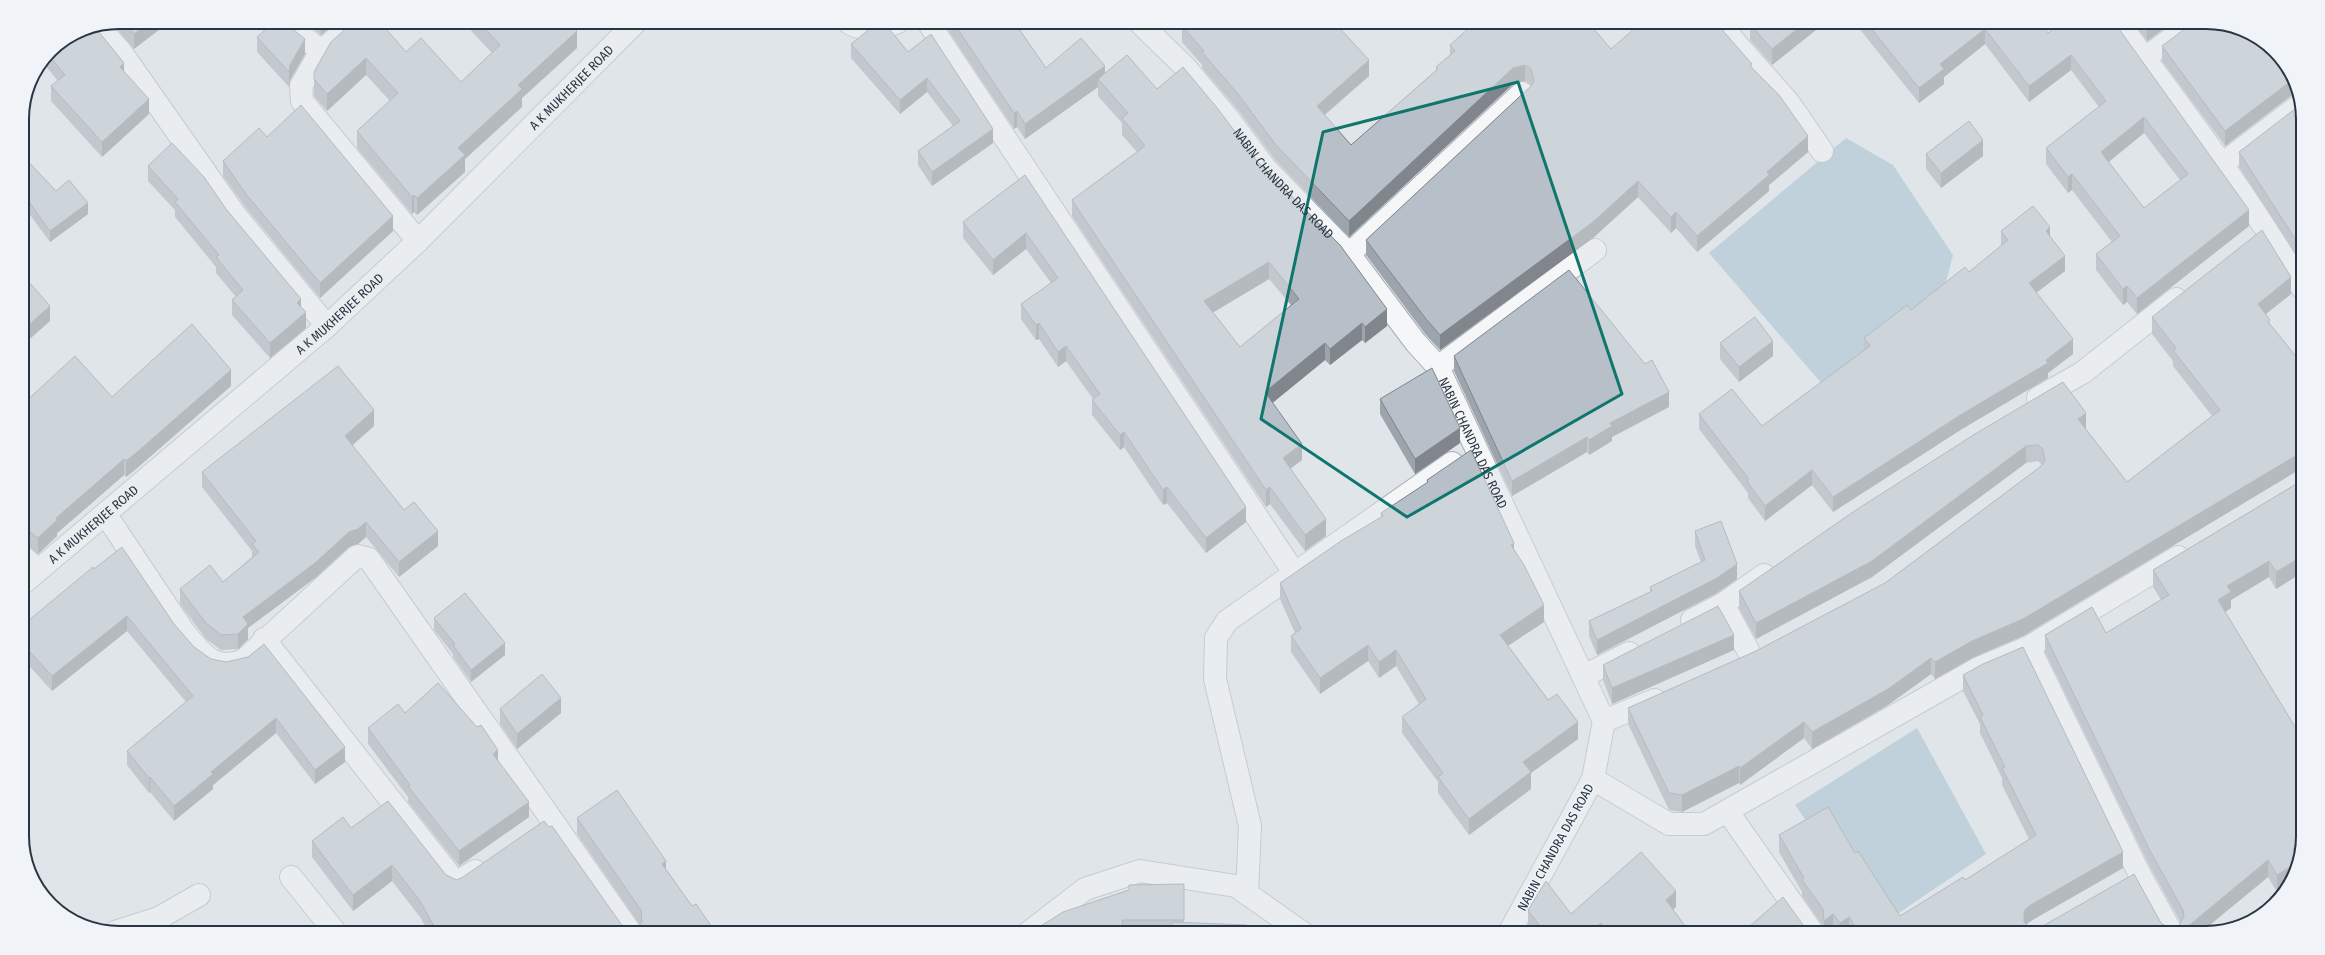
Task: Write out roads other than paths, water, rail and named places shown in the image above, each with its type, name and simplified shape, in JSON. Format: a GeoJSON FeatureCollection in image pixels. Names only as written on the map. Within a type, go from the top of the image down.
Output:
{"type":"FeatureCollection","features":[{"type":"Feature","properties":{"kind":"street"},"geometry":{"type":"LineString","coordinates":[[294,29],[321,51]]}},
{"type":"Feature","properties":{"kind":"street"},"geometry":{"type":"LineString","coordinates":[[346,29],[321,51],[301,86],[302,101],[418,241]]}},
{"type":"Feature","properties":{"kind":"street","name":"A K MUKHERJEE ROAD"},"geometry":{"type":"LineString","coordinates":[[30,577],[106,515],[327,326],[418,241],[629,29]]}},
{"type":"Feature","properties":{"kind":"street"},"geometry":{"type":"LineString","coordinates":[[933,29],[1295,574]]}},
{"type":"Feature","properties":{"kind":"street","name":"NABIN CHANDRA DAS ROAD"},"geometry":{"type":"LineString","coordinates":[[1146,29],[1186,68],[1228,118],[1266,169],[1349,254],[1416,343],[1438,367],[1604,721],[1593,779],[1513,926]]}},
{"type":"Feature","properties":{"kind":"street"},"geometry":{"type":"LineString","coordinates":[[1726,29],[1734,41],[1789,103],[1822,151]]}},
{"type":"Feature","properties":{"kind":"street"},"geometry":{"type":"LineString","coordinates":[[2123,29],[2222,164],[2258,234],[2277,244],[2296,277]]}},
{"type":"Feature","properties":{"kind":"street"},"geometry":{"type":"LineString","coordinates":[[2145,58],[2184,29]]}},
{"type":"Feature","properties":{"kind":"street"},"geometry":{"type":"LineString","coordinates":[[102,31],[121,52],[236,216],[327,326]]}},
{"type":"Feature","properties":{"kind":"street"},"geometry":{"type":"LineString","coordinates":[[1349,254],[1522,93]]}},
{"type":"Feature","properties":{"kind":"street"},"geometry":{"type":"LineString","coordinates":[[2222,164],[2295,109]]}},
{"type":"Feature","properties":{"kind":"street"},"geometry":{"type":"LineString","coordinates":[[1438,367],[1595,250]]}},
{"type":"Feature","properties":{"kind":"street"},"geometry":{"type":"LineString","coordinates":[[2021,408],[2082,373],[2191,287]]}},
{"type":"Feature","properties":{"kind":"street"},"geometry":{"type":"LineString","coordinates":[[1248,894],[1250,826],[1215,679],[1216,638],[1227,621],[1476,447]]}},
{"type":"Feature","properties":{"kind":"street"},"geometry":{"type":"LineString","coordinates":[[106,515],[184,632],[199,650],[217,663],[231,666],[244,660],[264,639],[357,556],[369,559],[626,926]]}},
{"type":"Feature","properties":{"kind":"street"},"geometry":{"type":"LineString","coordinates":[[1593,779],[1668,824],[1704,824],[1728,812],[1977,669],[2029,647],[2193,548]]}},
{"type":"Feature","properties":{"kind":"street"},"geometry":{"type":"LineString","coordinates":[[1674,629],[1723,604],[1780,564]]}},
{"type":"Feature","properties":{"kind":"street"},"geometry":{"type":"LineString","coordinates":[[1723,604],[1751,656]]}},
{"type":"Feature","properties":{"kind":"street"},"geometry":{"type":"LineString","coordinates":[[264,639],[456,884],[494,857]]}},
{"type":"Feature","properties":{"kind":"street"},"geometry":{"type":"LineString","coordinates":[[1584,676],[1646,644]]}},
{"type":"Feature","properties":{"kind":"street"},"geometry":{"type":"LineString","coordinates":[[1729,665],[1751,656],[1771,645]]}},
{"type":"Feature","properties":{"kind":"street"},"geometry":{"type":"LineString","coordinates":[[2029,647],[2139,873],[2168,926]]}},
{"type":"Feature","properties":{"kind":"street"},"geometry":{"type":"LineString","coordinates":[[1604,721],[1649,703],[1674,690]]}},
{"type":"Feature","properties":{"kind":"street"},"geometry":{"type":"LineString","coordinates":[[1728,812],[1807,926]]}},
{"type":"Feature","properties":{"kind":"street"},"geometry":{"type":"LineString","coordinates":[[531,831],[550,818]]}},
{"type":"Feature","properties":{"kind":"street"},"geometry":{"type":"LineString","coordinates":[[1037,926],[1084,889],[1140,871],[1236,886],[1294,926]]}},
{"type":"Feature","properties":{"kind":"street"},"geometry":{"type":"LineString","coordinates":[[2118,885],[2139,873]]}},
{"type":"Feature","properties":{"kind":"street"},"geometry":{"type":"LineString","coordinates":[[291,877],[330,926]]}},
{"type":"Feature","properties":{"kind":"street"},"geometry":{"type":"LineString","coordinates":[[134,926],[159,918],[199,895]]}},
{"type":"Feature","properties":{"kind":"water"},"geometry":{"type":"Polygon","coordinates":[[[1846,138],[1893,165],[1953,255],[1942,297],[1822,384],[1709,253],[1846,138]]]}},
{"type":"Feature","properties":{"kind":"water"},"geometry":{"type":"Polygon","coordinates":[[[1917,728],[1986,854],[1881,925],[1795,805],[1917,728]]]}}]}
